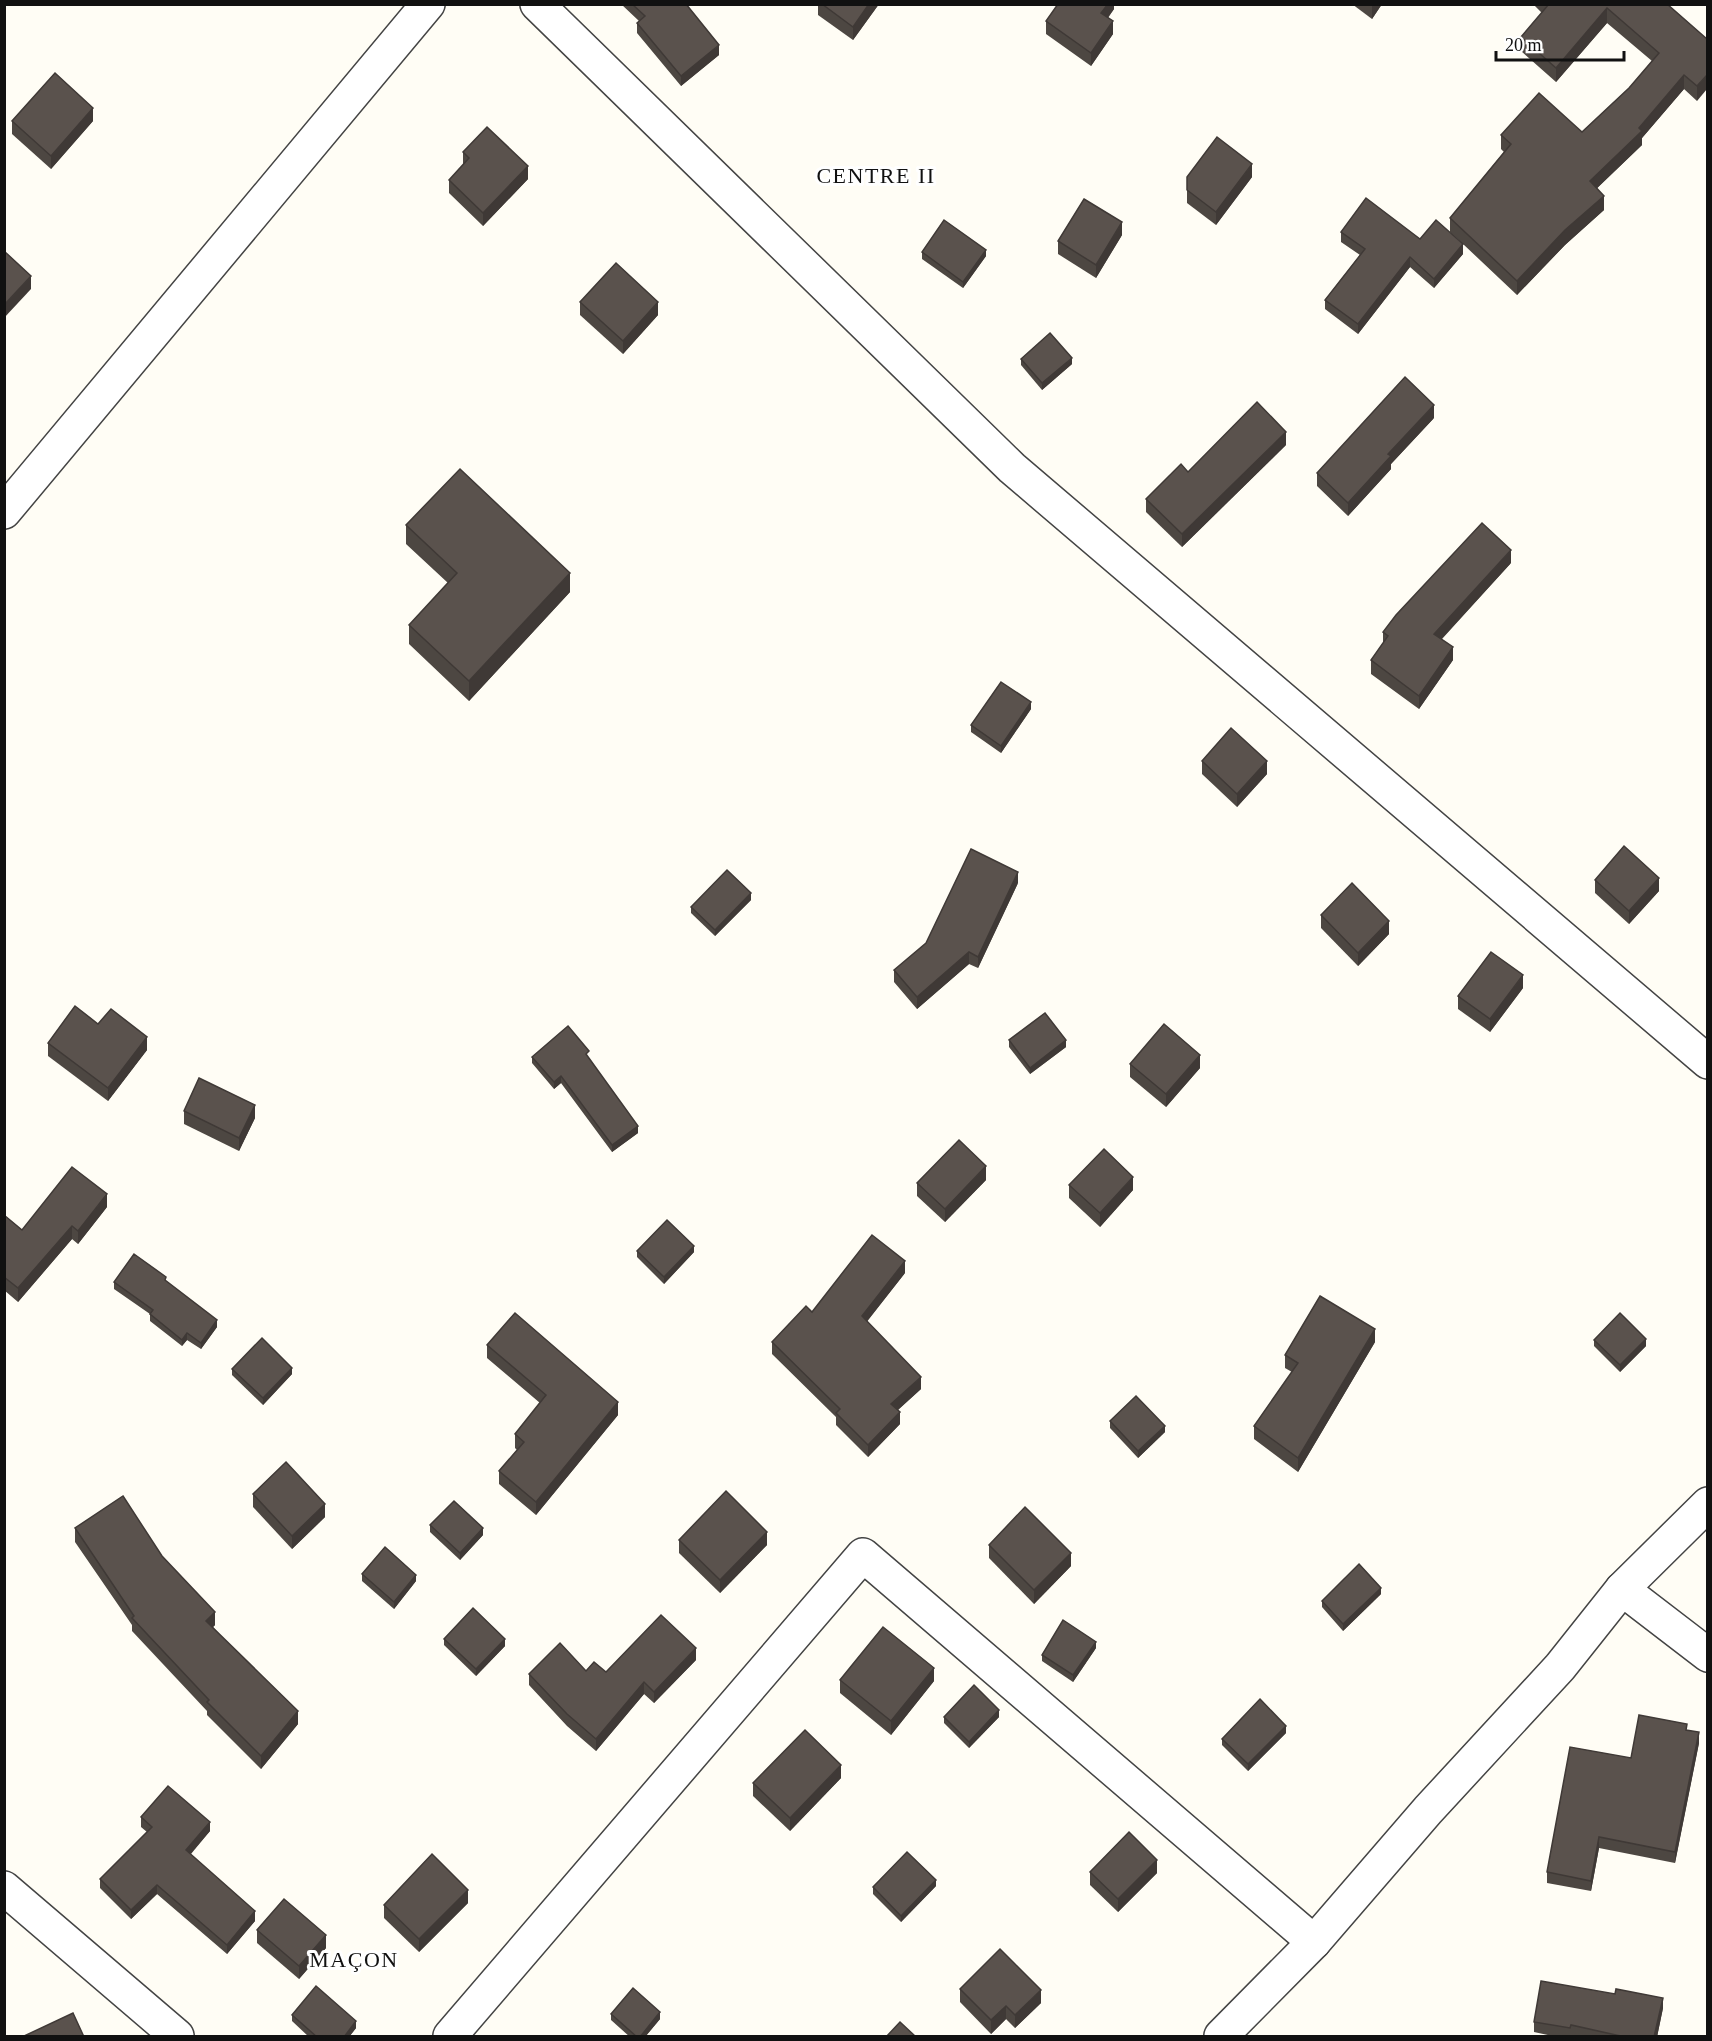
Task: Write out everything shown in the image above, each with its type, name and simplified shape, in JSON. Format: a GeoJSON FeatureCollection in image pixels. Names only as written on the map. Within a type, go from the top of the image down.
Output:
{"type":"FeatureCollection","features":[{"type":"Feature","properties":{"kind":"street"},"geometry":{"type":"LineString","coordinates":[[8,495],[428,4]]}},
{"type":"Feature","properties":{"kind":"street"},"geometry":{"type":"LineString","coordinates":[[537,4],[1012,468],[1707,1062]]}},
{"type":"Feature","properties":{"kind":"street"},"geometry":{"type":"LineString","coordinates":[[1221,2037],[1314,1942],[1428,1810],[1560,1667],[1622,1589],[1707,1504]]}},
{"type":"Feature","properties":{"kind":"street"},"geometry":{"type":"LineString","coordinates":[[450,2037],[863,1554],[1314,1942]]}},
{"type":"Feature","properties":{"kind":"street"},"geometry":{"type":"LineString","coordinates":[[1622,1589],[1707,1655]]}},
{"type":"Feature","properties":{"kind":"street"},"geometry":{"type":"LineString","coordinates":[[4,1888],[177,2037]]}},
{"type":"Feature","properties":{"kind":"building"},"geometry":{"type":"Polygon","coordinates":[[[632,4],[686,4],[719,45],[681,76],[637,23],[645,16],[632,4]]]}},
{"type":"Feature","properties":{"kind":"building"},"geometry":{"type":"Polygon","coordinates":[[[822,4],[869,4],[853,27],[822,4]]]}},
{"type":"Feature","properties":{"kind":"building"},"geometry":{"type":"Polygon","coordinates":[[[1058,4],[1108,4],[1101,13],[1113,21],[1091,53],[1046,21],[1058,4]]]}},
{"type":"Feature","properties":{"kind":"building"},"geometry":{"type":"Polygon","coordinates":[[[1549,4],[1667,4],[1707,39],[1707,75],[1697,86],[1684,75],[1639,128],[1642,131],[1590,181],[1604,196],[1565,230],[1517,281],[1450,218],[1511,144],[1501,135],[1539,93],[1582,132],[1629,88],[1659,53],[1607,8],[1556,68],[1521,37],[1549,4]]]}},
{"type":"Feature","properties":{"kind":"building"},"geometry":{"type":"Polygon","coordinates":[[[55,73],[93,108],[51,156],[12,121],[55,73]]]}},
{"type":"Feature","properties":{"kind":"building"},"geometry":{"type":"Polygon","coordinates":[[[487,127],[528,166],[483,213],[449,180],[469,158],[463,152],[487,127]]]}},
{"type":"Feature","properties":{"kind":"building"},"geometry":{"type":"Polygon","coordinates":[[[1217,137],[1252,164],[1216,212],[1187,190],[1187,177],[1217,137]]]}},
{"type":"Feature","properties":{"kind":"building"},"geometry":{"type":"Polygon","coordinates":[[[1366,198],[1420,239],[1436,220],[1463,244],[1434,279],[1410,257],[1358,324],[1325,300],[1365,249],[1341,232],[1366,198]]]}},
{"type":"Feature","properties":{"kind":"building"},"geometry":{"type":"Polygon","coordinates":[[[1084,199],[1122,222],[1096,265],[1058,241],[1084,199]]]}},
{"type":"Feature","properties":{"kind":"building"},"geometry":{"type":"Polygon","coordinates":[[[944,220],[986,250],[963,282],[922,252],[944,220]]]}},
{"type":"Feature","properties":{"kind":"building"},"geometry":{"type":"Polygon","coordinates":[[[4,251],[31,276],[4,305],[4,251]]]}},
{"type":"Feature","properties":{"kind":"building"},"geometry":{"type":"Polygon","coordinates":[[[616,263],[658,302],[623,341],[580,302],[616,263]]]}},
{"type":"Feature","properties":{"kind":"building"},"geometry":{"type":"Polygon","coordinates":[[[1050,333],[1072,358],[1042,383],[1021,359],[1050,333]]]}},
{"type":"Feature","properties":{"kind":"building"},"geometry":{"type":"Polygon","coordinates":[[[1405,377],[1434,405],[1388,454],[1391,456],[1348,503],[1317,473],[1405,377]]]}},
{"type":"Feature","properties":{"kind":"building"},"geometry":{"type":"Polygon","coordinates":[[[1257,402],[1286,432],[1182,534],[1146,499],[1181,464],[1188,472],[1257,402]]]}},
{"type":"Feature","properties":{"kind":"building"},"geometry":{"type":"Polygon","coordinates":[[[460,469],[570,573],[469,681],[409,625],[457,573],[406,525],[460,469]]]}},
{"type":"Feature","properties":{"kind":"building"},"geometry":{"type":"Polygon","coordinates":[[[1482,523],[1511,550],[1434,634],[1453,647],[1419,696],[1371,660],[1388,636],[1383,632],[1396,615],[1482,523]]]}},
{"type":"Feature","properties":{"kind":"building"},"geometry":{"type":"Polygon","coordinates":[[[1001,682],[1031,702],[1001,746],[971,725],[1001,682]]]}},
{"type":"Feature","properties":{"kind":"building"},"geometry":{"type":"Polygon","coordinates":[[[1231,728],[1267,761],[1237,794],[1202,761],[1231,728]]]}},
{"type":"Feature","properties":{"kind":"building"},"geometry":{"type":"Polygon","coordinates":[[[1624,846],[1659,878],[1629,911],[1595,880],[1624,846]]]}},
{"type":"Feature","properties":{"kind":"building"},"geometry":{"type":"Polygon","coordinates":[[[971,849],[1018,872],[978,957],[969,952],[917,997],[894,970],[926,943],[971,849]]]}},
{"type":"Feature","properties":{"kind":"building"},"geometry":{"type":"Polygon","coordinates":[[[727,870],[751,893],[715,930],[691,907],[727,870]]]}},
{"type":"Feature","properties":{"kind":"building"},"geometry":{"type":"Polygon","coordinates":[[[1352,883],[1389,921],[1358,953],[1321,915],[1352,883]]]}},
{"type":"Feature","properties":{"kind":"building"},"geometry":{"type":"Polygon","coordinates":[[[1491,952],[1523,975],[1490,1019],[1458,996],[1491,952]]]}},
{"type":"Feature","properties":{"kind":"building"},"geometry":{"type":"Polygon","coordinates":[[[75,1006],[98,1024],[111,1009],[147,1037],[108,1088],[48,1043],[75,1006]]]}},
{"type":"Feature","properties":{"kind":"building"},"geometry":{"type":"Polygon","coordinates":[[[1045,1013],[1066,1040],[1030,1068],[1009,1040],[1045,1013]]]}},
{"type":"Feature","properties":{"kind":"building"},"geometry":{"type":"Polygon","coordinates":[[[1164,1024],[1200,1055],[1166,1094],[1130,1064],[1164,1024]]]}},
{"type":"Feature","properties":{"kind":"building"},"geometry":{"type":"Polygon","coordinates":[[[568,1026],[589,1051],[586,1054],[638,1126],[612,1145],[561,1076],[554,1082],[532,1057],[568,1026]]]}},
{"type":"Feature","properties":{"kind":"building"},"geometry":{"type":"Polygon","coordinates":[[[199,1078],[255,1105],[239,1138],[184,1111],[199,1078]]]}},
{"type":"Feature","properties":{"kind":"building"},"geometry":{"type":"Polygon","coordinates":[[[959,1140],[986,1166],[945,1209],[917,1183],[959,1140]]]}},
{"type":"Feature","properties":{"kind":"building"},"geometry":{"type":"Polygon","coordinates":[[[1104,1149],[1133,1177],[1100,1213],[1069,1185],[1104,1149]]]}},
{"type":"Feature","properties":{"kind":"building"},"geometry":{"type":"Polygon","coordinates":[[[72,1167],[107,1194],[78,1231],[72,1226],[18,1288],[4,1277],[4,1215],[22,1230],[72,1167]]]}},
{"type":"Feature","properties":{"kind":"building"},"geometry":{"type":"Polygon","coordinates":[[[667,1220],[694,1246],[664,1277],[637,1251],[667,1220]]]}},
{"type":"Feature","properties":{"kind":"building"},"geometry":{"type":"Polygon","coordinates":[[[872,1235],[905,1261],[862,1316],[921,1377],[891,1404],[900,1412],[868,1445],[836,1413],[840,1409],[772,1342],[806,1306],[812,1312],[872,1235]]]}},
{"type":"Feature","properties":{"kind":"building"},"geometry":{"type":"Polygon","coordinates":[[[134,1254],[166,1277],[165,1280],[217,1320],[201,1343],[187,1333],[182,1340],[150,1314],[153,1310],[114,1282],[134,1254]]]}},
{"type":"Feature","properties":{"kind":"building"},"geometry":{"type":"Polygon","coordinates":[[[1320,1296],[1375,1329],[1298,1458],[1254,1426],[1298,1363],[1285,1355],[1320,1296]]]}},
{"type":"Feature","properties":{"kind":"building"},"geometry":{"type":"Polygon","coordinates":[[[515,1313],[618,1402],[536,1502],[499,1471],[524,1442],[515,1434],[546,1395],[487,1345],[515,1313]]]}},
{"type":"Feature","properties":{"kind":"building"},"geometry":{"type":"Polygon","coordinates":[[[1620,1313],[1646,1339],[1620,1365],[1594,1340],[1620,1313]]]}},
{"type":"Feature","properties":{"kind":"building"},"geometry":{"type":"Polygon","coordinates":[[[262,1338],[292,1368],[263,1398],[232,1369],[262,1338]]]}},
{"type":"Feature","properties":{"kind":"building"},"geometry":{"type":"Polygon","coordinates":[[[1136,1396],[1165,1426],[1138,1451],[1110,1421],[1136,1396]]]}},
{"type":"Feature","properties":{"kind":"building"},"geometry":{"type":"Polygon","coordinates":[[[286,1462],[325,1504],[292,1536],[253,1494],[286,1462]]]}},
{"type":"Feature","properties":{"kind":"building"},"geometry":{"type":"Polygon","coordinates":[[[726,1491],[767,1532],[720,1580],[679,1540],[726,1491]]]}},
{"type":"Feature","properties":{"kind":"building"},"geometry":{"type":"Polygon","coordinates":[[[123,1496],[162,1556],[215,1612],[206,1621],[298,1711],[261,1756],[207,1702],[209,1700],[132,1618],[134,1616],[75,1528],[123,1496]]]}},
{"type":"Feature","properties":{"kind":"building"},"geometry":{"type":"Polygon","coordinates":[[[454,1501],[483,1528],[460,1553],[430,1525],[454,1501]]]}},
{"type":"Feature","properties":{"kind":"building"},"geometry":{"type":"Polygon","coordinates":[[[1025,1507],[1071,1553],[1034,1590],[989,1545],[1025,1507]]]}},
{"type":"Feature","properties":{"kind":"building"},"geometry":{"type":"Polygon","coordinates":[[[385,1547],[416,1575],[394,1602],[362,1574],[385,1547]]]}},
{"type":"Feature","properties":{"kind":"building"},"geometry":{"type":"Polygon","coordinates":[[[1359,1564],[1381,1588],[1343,1624],[1322,1601],[1359,1564]]]}},
{"type":"Feature","properties":{"kind":"building"},"geometry":{"type":"Polygon","coordinates":[[[473,1608],[505,1639],[476,1669],[444,1639],[473,1608]]]}},
{"type":"Feature","properties":{"kind":"building"},"geometry":{"type":"Polygon","coordinates":[[[661,1615],[696,1648],[654,1692],[644,1682],[596,1739],[567,1714],[529,1674],[560,1643],[586,1671],[594,1662],[606,1672],[661,1615]]]}},
{"type":"Feature","properties":{"kind":"building"},"geometry":{"type":"Polygon","coordinates":[[[1063,1620],[1096,1642],[1073,1675],[1042,1655],[1063,1620]]]}},
{"type":"Feature","properties":{"kind":"building"},"geometry":{"type":"Polygon","coordinates":[[[883,1627],[934,1668],[891,1721],[840,1680],[883,1627]]]}},
{"type":"Feature","properties":{"kind":"building"},"geometry":{"type":"Polygon","coordinates":[[[974,1685],[999,1710],[969,1742],[944,1717],[974,1685]]]}},
{"type":"Feature","properties":{"kind":"building"},"geometry":{"type":"Polygon","coordinates":[[[1260,1699],[1286,1726],[1248,1764],[1222,1739],[1260,1699]]]}},
{"type":"Feature","properties":{"kind":"building"},"geometry":{"type":"Polygon","coordinates":[[[1639,1715],[1687,1724],[1686,1730],[1699,1732],[1675,1852],[1599,1837],[1591,1881],[1547,1872],[1570,1747],[1631,1758],[1639,1715]]]}},
{"type":"Feature","properties":{"kind":"building"},"geometry":{"type":"Polygon","coordinates":[[[805,1730],[841,1765],[790,1818],[753,1783],[805,1730]]]}},
{"type":"Feature","properties":{"kind":"building"},"geometry":{"type":"Polygon","coordinates":[[[168,1786],[210,1822],[186,1850],[255,1911],[227,1945],[157,1885],[131,1910],[100,1879],[152,1827],[141,1817],[168,1786]]]}},
{"type":"Feature","properties":{"kind":"building"},"geometry":{"type":"Polygon","coordinates":[[[1129,1832],[1157,1860],[1118,1899],[1090,1872],[1129,1832]]]}},
{"type":"Feature","properties":{"kind":"building"},"geometry":{"type":"Polygon","coordinates":[[[907,1852],[936,1880],[901,1916],[873,1887],[907,1852]]]}},
{"type":"Feature","properties":{"kind":"building"},"geometry":{"type":"Polygon","coordinates":[[[432,1854],[468,1890],[419,1939],[384,1905],[432,1854]]]}},
{"type":"Feature","properties":{"kind":"building"},"geometry":{"type":"Polygon","coordinates":[[[284,1899],[326,1935],[299,1966],[257,1930],[284,1899]]]}},
{"type":"Feature","properties":{"kind":"building"},"geometry":{"type":"Polygon","coordinates":[[[1000,1949],[1041,1990],[1015,2015],[1006,2006],[991,2020],[960,1989],[1000,1949]]]}},
{"type":"Feature","properties":{"kind":"building"},"geometry":{"type":"Polygon","coordinates":[[[1541,1981],[1615,1994],[1616,1989],[1663,1998],[1654,2037],[1625,2037],[1571,2025],[1570,2028],[1534,2022],[1541,1981]]]}},
{"type":"Feature","properties":{"kind":"building"},"geometry":{"type":"Polygon","coordinates":[[[316,1986],[356,2021],[344,2037],[317,2037],[292,2015],[316,1986]]]}},
{"type":"Feature","properties":{"kind":"building"},"geometry":{"type":"Polygon","coordinates":[[[633,1988],[660,2012],[640,2037],[637,2037],[611,2014],[633,1988]]]}},
{"type":"Feature","properties":{"kind":"building"},"geometry":{"type":"Polygon","coordinates":[[[73,2013],[84,2037],[22,2037],[73,2013]]]}},
{"type":"Feature","properties":{"kind":"building"},"geometry":{"type":"Polygon","coordinates":[[[900,2022],[916,2037],[886,2037],[900,2022]]]}},
{"type":"Feature","properties":{"kind":"district","name":"CENTRE II"},"geometry":{"type":"Point","coordinates":[876,175]}},
{"type":"Feature","properties":{"kind":"district","name":"MAÇON"},"geometry":{"type":"Point","coordinates":[354,1959]}}]}
